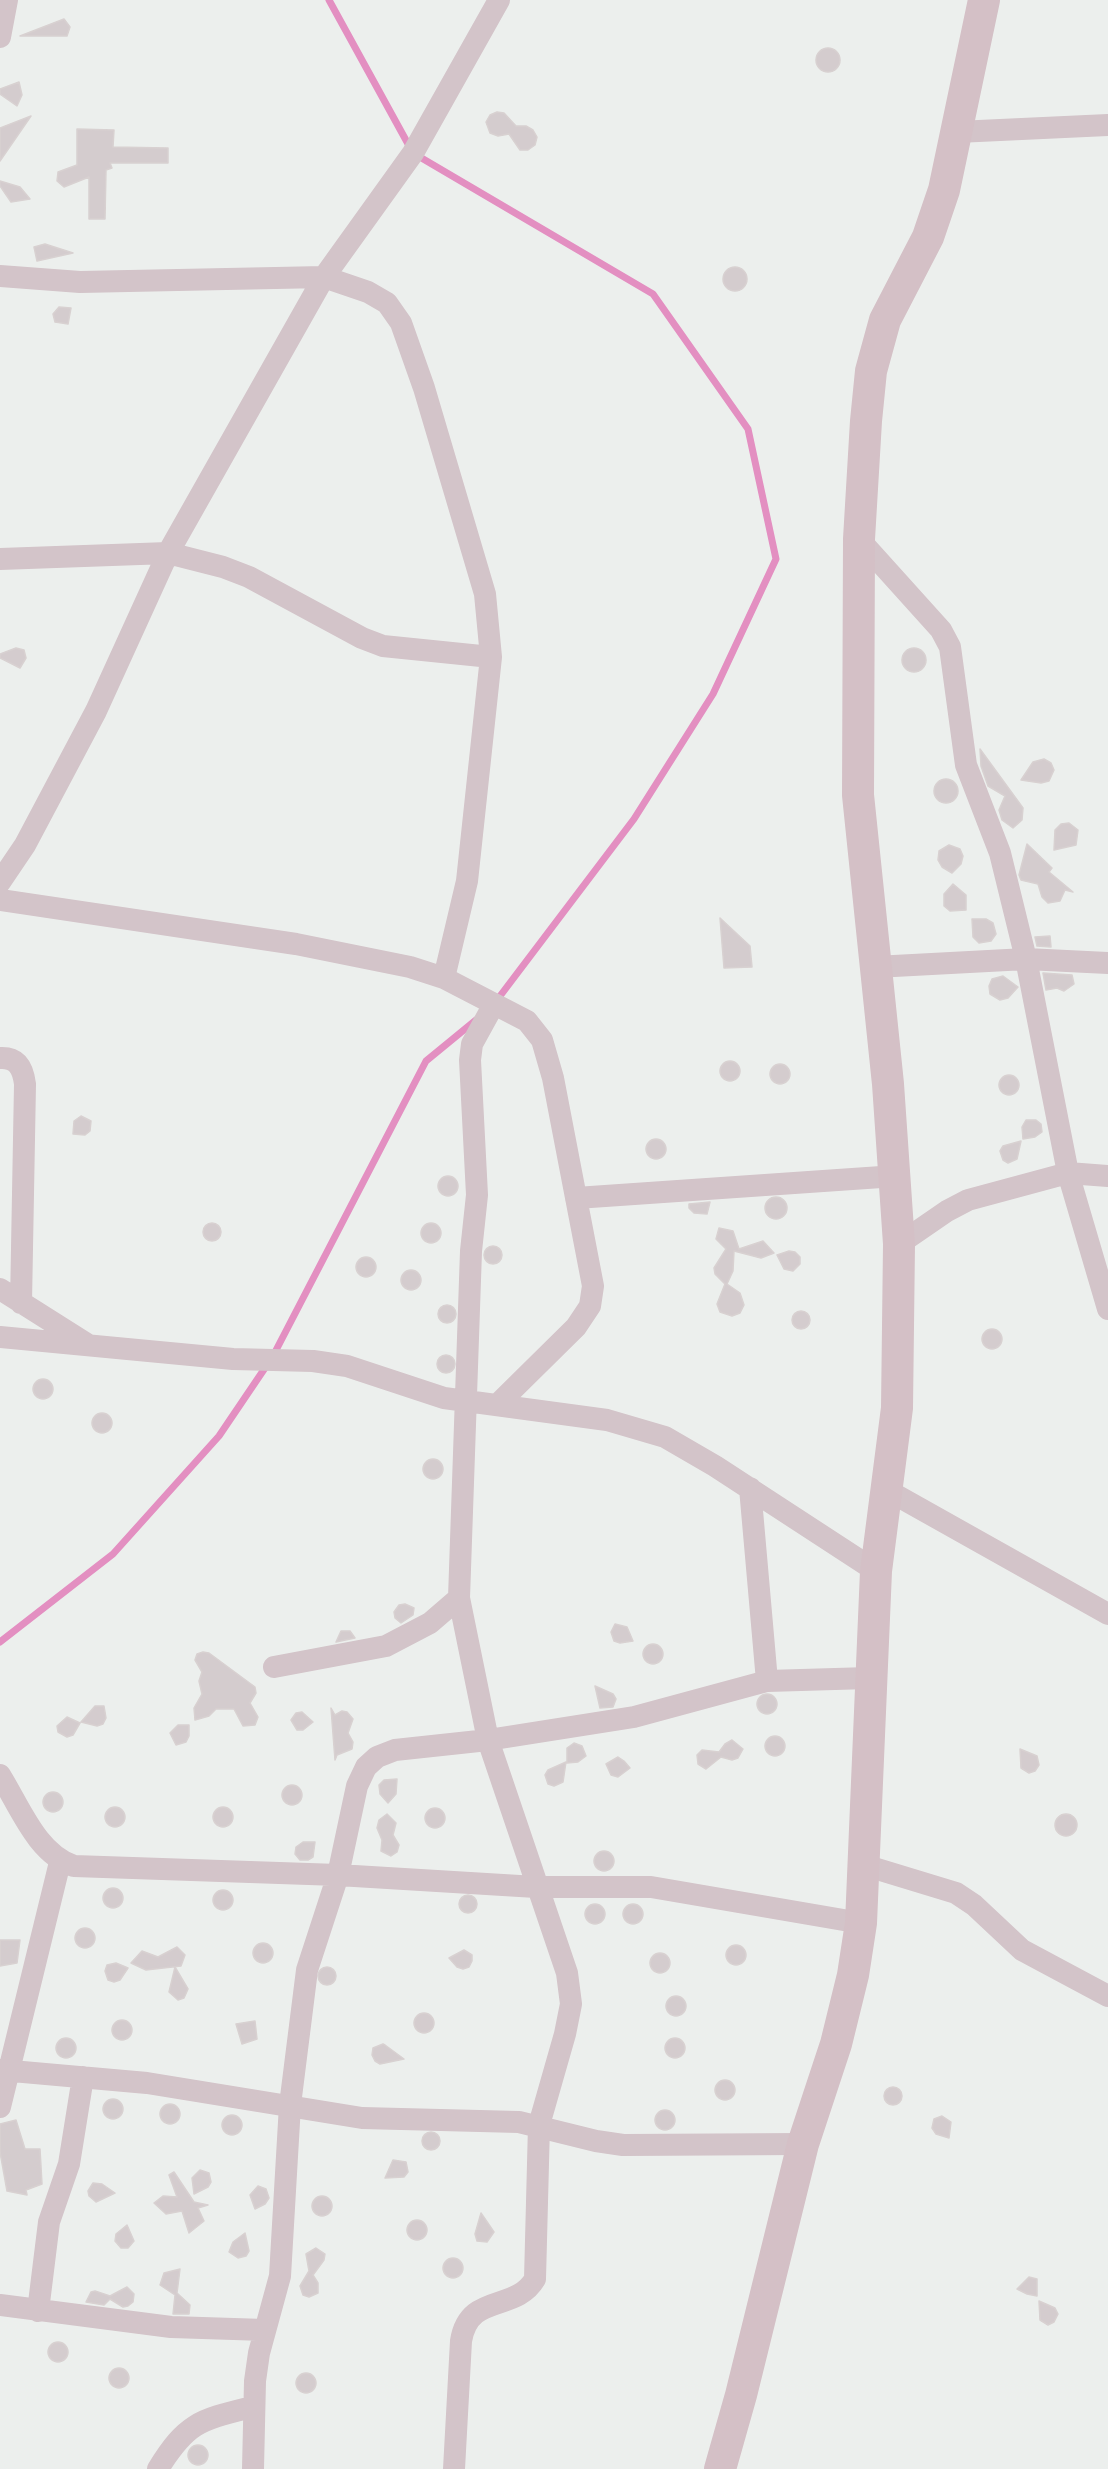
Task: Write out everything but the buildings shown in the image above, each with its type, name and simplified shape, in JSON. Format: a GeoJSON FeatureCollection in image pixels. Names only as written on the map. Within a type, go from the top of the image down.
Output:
{"type":"FeatureCollection","features":[{"type":"Feature","properties":{"kind":"main road"},"geometry":{"type":"LineString","coordinates":[[720,2469],[741,2395],[803,2144],[836,2044],[853,1975],[861,1923],[876,1571],[897,1408],[899,1244],[896,1176],[858,795],[859,539],[871,371],[885,320],[928,237],[944,190],[984,0]]}},
{"type":"Feature","properties":{"kind":"street"},"geometry":{"type":"LineString","coordinates":[[0,882],[25,845],[96,711],[168,554],[324,277],[413,153],[499,0]]}},
{"type":"Feature","properties":{"kind":"street"},"geometry":{"type":"LineString","coordinates":[[0,37],[10,1]]}},
{"type":"Feature","properties":{"kind":"street"},"geometry":{"type":"LineString","coordinates":[[957,132],[1108,124]]}},
{"type":"Feature","properties":{"kind":"street"},"geometry":{"type":"LineString","coordinates":[[0,276],[80,282],[324,277],[369,292],[387,303],[401,323],[424,388],[485,594],[491,657],[467,881],[444,978]]}},
{"type":"Feature","properties":{"kind":"street"},"geometry":{"type":"LineString","coordinates":[[859,539],[941,630],[950,647],[966,765],[1000,853],[1026,959],[1068,1173],[1108,1309]]}},
{"type":"Feature","properties":{"kind":"street"},"geometry":{"type":"LineString","coordinates":[[0,559],[168,554],[223,567],[249,577],[362,638],[383,646],[491,657]]}},
{"type":"Feature","properties":{"kind":"street"},"geometry":{"type":"LineString","coordinates":[[0,900],[296,944],[410,967],[444,978],[527,1021],[542,1040],[553,1078],[593,1286],[590,1306],[576,1328],[498,1404]]}},
{"type":"Feature","properties":{"kind":"street"},"geometry":{"type":"LineString","coordinates":[[875,967],[1026,959],[1108,963]]}},
{"type":"Feature","properties":{"kind":"street"},"geometry":{"type":"LineString","coordinates":[[454,2469],[461,2341],[466,2321],[476,2312],[530,2289],[535,2279],[540,2125],[571,2004],[567,1973],[488,1740],[459,1598],[471,1251],[477,1196],[470,1060],[472,1044],[494,1004]]}},
{"type":"Feature","properties":{"kind":"street"},"geometry":{"type":"LineString","coordinates":[[0,1058],[13,1059],[19,1065],[25,1084],[21,1303]]}},
{"type":"Feature","properties":{"kind":"street"},"geometry":{"type":"LineString","coordinates":[[899,1244],[947,1210],[968,1200],[1068,1173],[1108,1176]]}},
{"type":"Feature","properties":{"kind":"street"},"geometry":{"type":"LineString","coordinates":[[576,1198],[896,1176]]}},
{"type":"Feature","properties":{"kind":"street"},"geometry":{"type":"LineString","coordinates":[[0,1289],[90,1346]]}},
{"type":"Feature","properties":{"kind":"street"},"geometry":{"type":"LineString","coordinates":[[0,1337],[233,1359],[313,1361],[347,1366],[428,1394],[607,1420],[665,1437],[750,1488],[876,1571]]}},
{"type":"Feature","properties":{"kind":"street"},"geometry":{"type":"LineString","coordinates":[[750,1488],[767,1681]]}},
{"type":"Feature","properties":{"kind":"street"},"geometry":{"type":"LineString","coordinates":[[887,1490],[1108,1614]]}},
{"type":"Feature","properties":{"kind":"street"},"geometry":{"type":"LineString","coordinates":[[274,1667],[386,1646],[430,1623],[459,1598]]}},
{"type":"Feature","properties":{"kind":"street"},"geometry":{"type":"LineString","coordinates":[[253,2469],[252,2408],[259,2353],[280,2276],[290,2105],[307,1970],[338,1875],[357,1786],[366,1767],[377,1757],[395,1750],[488,1740],[634,1717],[767,1681],[870,1678]]}},
{"type":"Feature","properties":{"kind":"street"},"geometry":{"type":"LineString","coordinates":[[0,1775],[47,1852],[60,1862],[74,1866],[100,1869],[338,1875],[536,1887],[651,1887],[861,1923]]}},
{"type":"Feature","properties":{"kind":"street"},"geometry":{"type":"LineString","coordinates":[[0,2107],[5,2070],[60,1862]]}},
{"type":"Feature","properties":{"kind":"street"},"geometry":{"type":"LineString","coordinates":[[864,1865],[956,1893],[974,1905],[1022,1950],[1108,1996]]}},
{"type":"Feature","properties":{"kind":"street"},"geometry":{"type":"LineString","coordinates":[[5,2070],[147,2083],[362,2118],[519,2122],[540,2125],[596,2141],[623,2145],[803,2144]]}},
{"type":"Feature","properties":{"kind":"street"},"geometry":{"type":"LineString","coordinates":[[38,2311],[50,2222],[69,2164],[83,2077]]}},
{"type":"Feature","properties":{"kind":"street"},"geometry":{"type":"LineString","coordinates":[[0,2304],[38,2311],[171,2327],[265,2330]]}},
{"type":"Feature","properties":{"kind":"street"},"geometry":{"type":"LineString","coordinates":[[158,2469],[184,2432],[216,2416],[252,2408]]}},
{"type":"Feature","properties":{"kind":"waterway"},"geometry":{"type":"LineString","coordinates":[[329,0],[413,153],[653,294],[748,429],[776,559],[713,694],[634,819],[497,1000]]}},
{"type":"Feature","properties":{"kind":"waterway"},"geometry":{"type":"LineString","coordinates":[[273,1356],[426,1061],[476,1020]]}},
{"type":"Feature","properties":{"kind":"waterway"},"geometry":{"type":"LineString","coordinates":[[0,1642],[113,1554],[219,1436],[267,1365]]}}]}
